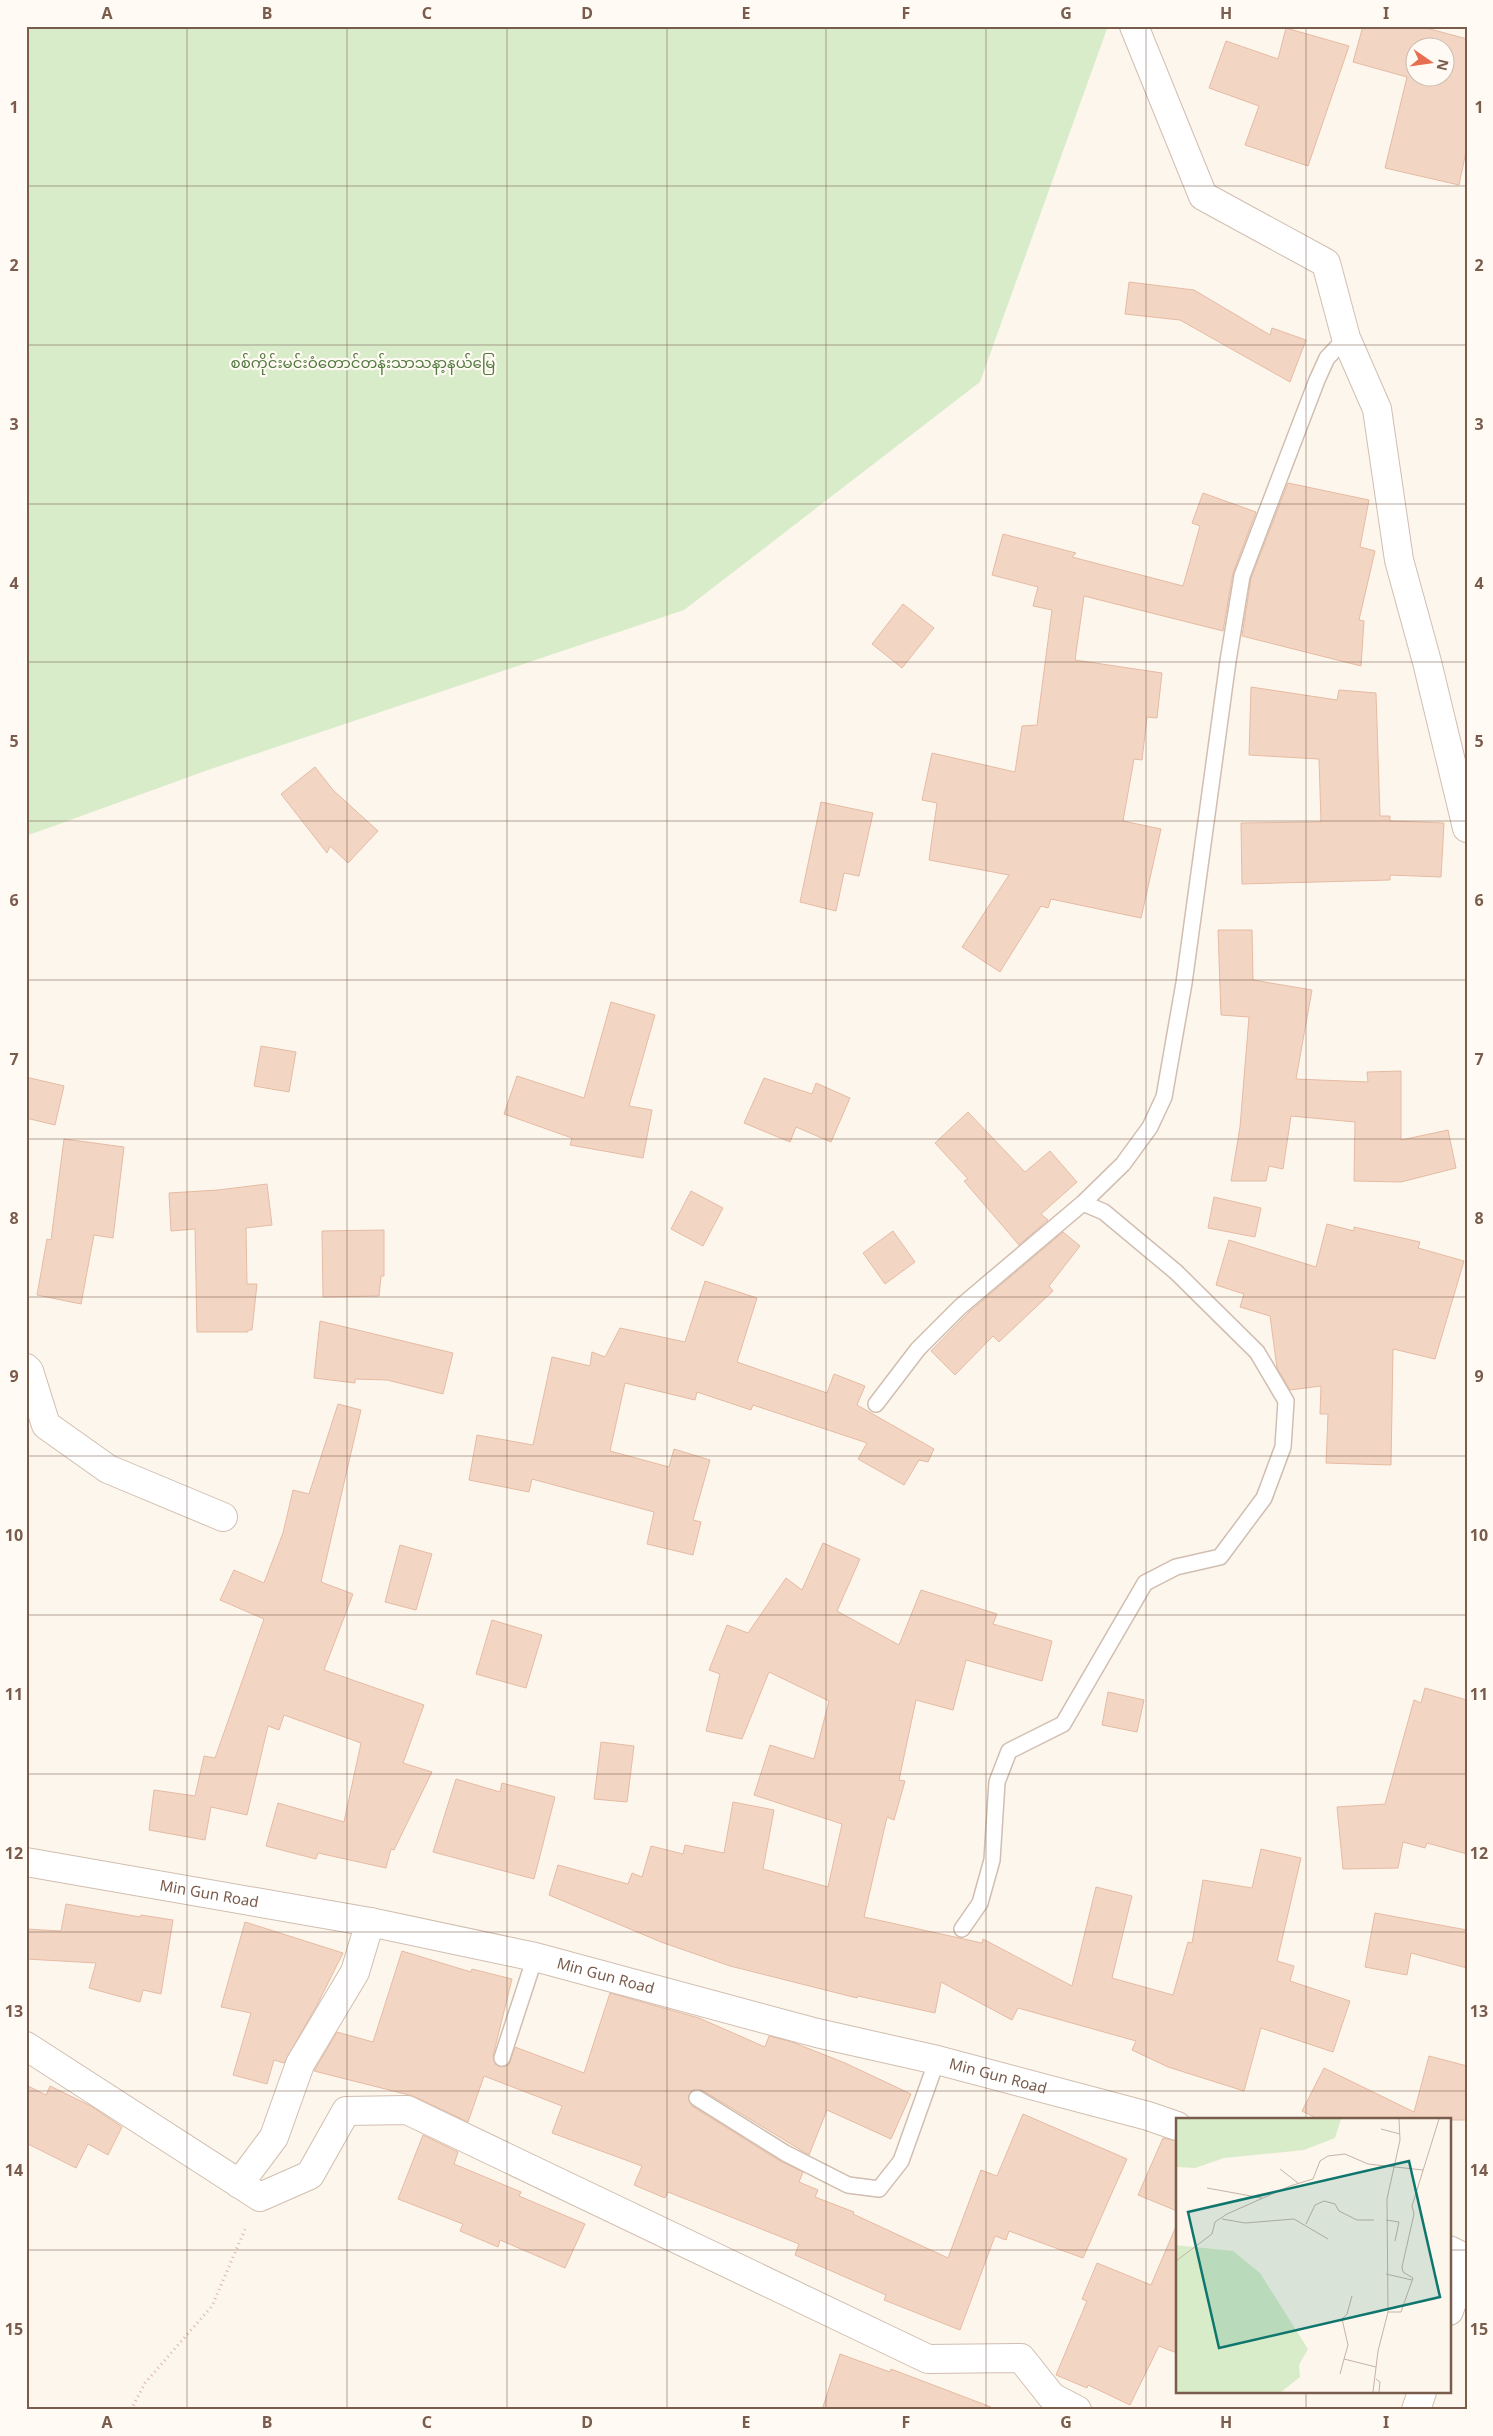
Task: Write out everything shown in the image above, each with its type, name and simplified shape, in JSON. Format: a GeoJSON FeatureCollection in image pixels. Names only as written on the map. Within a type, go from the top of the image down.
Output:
{"type":"FeatureCollection","features":[{"type":"Feature","properties":{"kind":"street"},"geometry":{"type":"LineString","coordinates":[[1134,26],[1203,196],[1326,263],[1346,338],[1377,409],[1399,560],[1466,818]]}},
{"type":"Feature","properties":{"kind":"street"},"geometry":{"type":"LineString","coordinates":[[26,1368],[30,1371],[46,1425],[108,1468],[223,1517]]}},
{"type":"Feature","properties":{"kind":"street","name":"Min Gun Road"},"geometry":{"type":"LineString","coordinates":[[26,1862],[370,1922],[535,1957],[817,2033],[938,2060],[1148,2116],[1176,2126]]}},
{"type":"Feature","properties":{"kind":"street"},"geometry":{"type":"LineString","coordinates":[[249,2190],[274,2137],[300,2064],[354,1972],[370,1922]]}},
{"type":"Feature","properties":{"kind":"street"},"geometry":{"type":"LineString","coordinates":[[26,2046],[249,2190],[310,2175],[346,2111],[407,2110],[928,2358],[1021,2358],[1052,2396],[1077,2410]]}},
{"type":"Feature","properties":{"kind":"street"},"geometry":{"type":"LineString","coordinates":[[1450,2250],[1467,2259],[1450,2308]]}},
{"type":"Feature","properties":{"kind":"street"},"geometry":{"type":"LineString","coordinates":[[1416,2410],[1421,2394]]}},
{"type":"Feature","properties":{"kind":"lane"},"geometry":{"type":"LineString","coordinates":[[876,1404],[918,1349],[960,1307],[1083,1203],[1123,1164],[1150,1126],[1164,1097],[1184,983],[1228,661],[1242,576],[1316,380],[1327,358],[1346,338]]}},
{"type":"Feature","properties":{"kind":"lane"},"geometry":{"type":"LineString","coordinates":[[962,1929],[980,1903],[992,1860],[997,1782],[1009,1751],[1063,1724],[1145,1583],[1176,1567],[1220,1557],[1264,1498],[1283,1447],[1286,1401],[1257,1352],[1176,1272],[1104,1212],[1083,1203]]}},
{"type":"Feature","properties":{"kind":"lane"},"geometry":{"type":"LineString","coordinates":[[502,2058],[535,1957]]}},
{"type":"Feature","properties":{"kind":"lane"},"geometry":{"type":"LineString","coordinates":[[697,2098],[785,2153],[848,2185],[879,2189],[901,2160],[938,2060]]}},
{"type":"Feature","properties":{"kind":"path"},"geometry":{"type":"LineString","coordinates":[[131,2410],[146,2383],[212,2306],[249,2190]]}},
{"type":"Feature","properties":{"kind":"green space","name":"စစ်ကိုင်းမင်းဝံတောင်တန်းသာသနာ့နယ်မြေ"},"geometry":{"type":"Polygon","coordinates":[[[26,26],[1108,26],[980,382],[684,610],[208,770],[26,836],[26,26]]]}},
{"type":"Feature","properties":{"kind":"building"},"geometry":{"type":"Polygon","coordinates":[[[1363,26],[1419,26],[1467,39],[1467,147],[1459,185],[1385,168],[1406,81],[1406,88],[1456,88],[1456,38],[1406,38],[1406,77],[1353,62],[1363,26]]]}},
{"type":"Feature","properties":{"kind":"building"},"geometry":{"type":"Polygon","coordinates":[[[1286,28],[1349,46],[1308,166],[1245,145],[1259,106],[1209,88],[1226,41],[1278,59],[1286,28]]]}},
{"type":"Feature","properties":{"kind":"building"},"geometry":{"type":"Polygon","coordinates":[[[1129,282],[1194,290],[1270,335],[1272,328],[1306,340],[1290,382],[1180,320],[1125,314],[1129,282]]]}},
{"type":"Feature","properties":{"kind":"building"},"geometry":{"type":"Polygon","coordinates":[[[1288,483],[1369,500],[1360,547],[1375,551],[1359,620],[1364,621],[1361,666],[1242,636],[1251,578],[1288,483]]]}},
{"type":"Feature","properties":{"kind":"building"},"geometry":{"type":"Polygon","coordinates":[[[1203,493],[1256,512],[1233,573],[1223,631],[1084,596],[1075,660],[1162,673],[1157,718],[1147,717],[1142,760],[1134,759],[1123,821],[1161,829],[1141,918],[1051,899],[1048,908],[1041,906],[1000,972],[962,947],[1009,875],[929,860],[937,803],[922,800],[932,753],[1015,772],[1022,726],[1037,725],[1052,610],[1033,606],[1038,587],[992,575],[1003,534],[1076,553],[1072,557],[1183,586],[1200,526],[1192,523],[1203,493]]]}},
{"type":"Feature","properties":{"kind":"building"},"geometry":{"type":"Polygon","coordinates":[[[903,604],[934,628],[902,668],[872,644],[903,604]]]}},
{"type":"Feature","properties":{"kind":"building"},"geometry":{"type":"Polygon","coordinates":[[[1251,687],[1337,700],[1339,690],[1376,693],[1380,816],[1390,816],[1390,821],[1444,823],[1441,877],[1390,875],[1390,880],[1242,884],[1241,823],[1321,822],[1319,759],[1249,755],[1251,687]]]}},
{"type":"Feature","properties":{"kind":"building"},"geometry":{"type":"Polygon","coordinates":[[[315,767],[333,790],[378,831],[348,863],[330,846],[327,853],[281,794],[315,767]]]}},
{"type":"Feature","properties":{"kind":"building"},"geometry":{"type":"Polygon","coordinates":[[[821,802],[873,813],[859,876],[844,873],[836,911],[800,902],[821,802]]]}},
{"type":"Feature","properties":{"kind":"building"},"geometry":{"type":"Polygon","coordinates":[[[1218,930],[1252,930],[1253,980],[1312,990],[1296,1079],[1368,1082],[1367,1072],[1401,1071],[1401,1140],[1448,1130],[1456,1168],[1401,1182],[1354,1181],[1355,1122],[1291,1116],[1283,1169],[1269,1166],[1266,1181],[1231,1181],[1240,1127],[1249,1017],[1221,1015],[1218,930]]]}},
{"type":"Feature","properties":{"kind":"building"},"geometry":{"type":"Polygon","coordinates":[[[611,1002],[655,1015],[629,1106],[652,1110],[643,1158],[570,1145],[572,1138],[504,1114],[517,1076],[584,1098],[611,1002]]]}},
{"type":"Feature","properties":{"kind":"building"},"geometry":{"type":"Polygon","coordinates":[[[261,1046],[296,1052],[289,1092],[254,1086],[261,1046]]]}},
{"type":"Feature","properties":{"kind":"building"},"geometry":{"type":"Polygon","coordinates":[[[26,1077],[64,1086],[55,1125],[26,1118],[26,1077]]]}},
{"type":"Feature","properties":{"kind":"building"},"geometry":{"type":"Polygon","coordinates":[[[764,1078],[812,1094],[816,1083],[850,1098],[831,1142],[796,1127],[790,1142],[744,1123],[764,1078]]]}},
{"type":"Feature","properties":{"kind":"building"},"geometry":{"type":"Polygon","coordinates":[[[968,1112],[1025,1172],[1050,1151],[1077,1182],[1041,1214],[1048,1220],[1019,1245],[964,1181],[968,1179],[935,1143],[968,1112]]]}},
{"type":"Feature","properties":{"kind":"building"},"geometry":{"type":"Polygon","coordinates":[[[64,1139],[124,1147],[113,1238],[94,1235],[81,1304],[37,1295],[47,1239],[51,1240],[64,1139]]]}},
{"type":"Feature","properties":{"kind":"building"},"geometry":{"type":"Polygon","coordinates":[[[267,1184],[272,1225],[246,1228],[247,1284],[257,1284],[252,1330],[248,1330],[248,1332],[197,1332],[195,1229],[171,1231],[169,1193],[267,1184]]]}},
{"type":"Feature","properties":{"kind":"building"},"geometry":{"type":"Polygon","coordinates":[[[691,1191],[723,1208],[703,1246],[671,1229],[691,1191]]]}},
{"type":"Feature","properties":{"kind":"building"},"geometry":{"type":"Polygon","coordinates":[[[1214,1197],[1261,1208],[1255,1237],[1208,1228],[1214,1197]]]}},
{"type":"Feature","properties":{"kind":"building"},"geometry":{"type":"Polygon","coordinates":[[[1327,1224],[1354,1231],[1354,1227],[1420,1242],[1418,1248],[1464,1261],[1435,1359],[1393,1349],[1391,1465],[1326,1463],[1328,1414],[1320,1414],[1321,1386],[1290,1390],[1277,1368],[1270,1316],[1240,1307],[1244,1294],[1216,1285],[1229,1240],[1316,1267],[1327,1224]]]}},
{"type":"Feature","properties":{"kind":"building"},"geometry":{"type":"Polygon","coordinates":[[[384,1230],[384,1276],[381,1276],[379,1296],[323,1297],[322,1231],[384,1230]]]}},
{"type":"Feature","properties":{"kind":"building"},"geometry":{"type":"Polygon","coordinates":[[[893,1231],[915,1262],[885,1284],[863,1253],[893,1231]]]}},
{"type":"Feature","properties":{"kind":"building"},"geometry":{"type":"Polygon","coordinates":[[[1063,1232],[1080,1246],[1049,1286],[1053,1291],[999,1342],[993,1336],[955,1375],[931,1351],[970,1311],[1063,1232]]]}},
{"type":"Feature","properties":{"kind":"building"},"geometry":{"type":"Polygon","coordinates":[[[705,1281],[757,1298],[737,1362],[827,1393],[834,1374],[865,1386],[857,1405],[934,1449],[928,1462],[919,1460],[904,1485],[858,1459],[867,1443],[753,1405],[751,1410],[697,1392],[695,1400],[625,1383],[610,1451],[669,1467],[674,1449],[710,1460],[693,1520],[701,1522],[693,1555],[647,1544],[654,1512],[532,1479],[529,1492],[469,1480],[477,1435],[533,1445],[552,1357],[590,1366],[592,1352],[605,1357],[620,1328],[685,1342],[705,1281]]]}},
{"type":"Feature","properties":{"kind":"building"},"geometry":{"type":"Polygon","coordinates":[[[320,1321],[453,1353],[443,1394],[387,1380],[355,1379],[355,1383],[314,1378],[320,1321]]]}},
{"type":"Feature","properties":{"kind":"building"},"geometry":{"type":"Polygon","coordinates":[[[338,1404],[361,1410],[321,1582],[353,1594],[324,1670],[424,1705],[403,1763],[432,1772],[394,1850],[391,1849],[386,1868],[318,1853],[316,1859],[266,1846],[278,1803],[344,1822],[361,1743],[284,1715],[279,1730],[268,1726],[247,1815],[211,1807],[205,1840],[149,1830],[154,1790],[195,1796],[204,1756],[215,1758],[264,1619],[220,1600],[234,1570],[264,1583],[283,1533],[293,1490],[309,1494],[338,1404]]]}},
{"type":"Feature","properties":{"kind":"building"},"geometry":{"type":"Polygon","coordinates":[[[823,1543],[860,1559],[837,1611],[899,1645],[921,1590],[997,1614],[993,1624],[1052,1641],[1042,1681],[966,1660],[953,1710],[916,1700],[899,1780],[905,1781],[894,1820],[887,1817],[864,1917],[982,1943],[983,1939],[1072,1986],[1096,1887],[1132,1896],[1112,1978],[1173,1995],[1188,1942],[1192,1943],[1203,1880],[1252,1888],[1261,1849],[1301,1858],[1277,1961],[1294,1966],[1290,1981],[1350,2001],[1333,2052],[1261,2028],[1244,2091],[1168,2067],[1132,2050],[1136,2041],[1018,2008],[1012,2020],[941,1982],[935,2013],[858,1996],[857,1998],[730,1966],[661,1942],[549,1895],[558,1865],[628,1884],[632,1873],[642,1877],[651,1846],[683,1854],[685,1845],[724,1853],[733,1802],[774,1810],[763,1869],[828,1887],[842,1824],[754,1795],[770,1745],[814,1759],[829,1701],[769,1672],[742,1739],[706,1731],[720,1674],[709,1670],[727,1625],[748,1633],[786,1578],[802,1590],[823,1543]]]}},
{"type":"Feature","properties":{"kind":"building"},"geometry":{"type":"Polygon","coordinates":[[[400,1545],[432,1554],[416,1610],[385,1602],[400,1545]]]}},
{"type":"Feature","properties":{"kind":"building"},"geometry":{"type":"Polygon","coordinates":[[[492,1620],[542,1635],[526,1688],[476,1674],[492,1620]]]}},
{"type":"Feature","properties":{"kind":"building"},"geometry":{"type":"Polygon","coordinates":[[[1425,1688],[1467,1700],[1467,1854],[1427,1843],[1425,1848],[1403,1842],[1398,1868],[1343,1869],[1337,1807],[1385,1804],[1414,1700],[1421,1703],[1425,1688]]]}},
{"type":"Feature","properties":{"kind":"building"},"geometry":{"type":"Polygon","coordinates":[[[1108,1692],[1144,1700],[1137,1732],[1102,1725],[1108,1692]]]}},
{"type":"Feature","properties":{"kind":"building"},"geometry":{"type":"Polygon","coordinates":[[[601,1742],[634,1746],[627,1802],[594,1799],[601,1742]]]}},
{"type":"Feature","properties":{"kind":"building"},"geometry":{"type":"Polygon","coordinates":[[[456,1779],[500,1792],[502,1783],[555,1797],[534,1879],[433,1852],[456,1779]]]}},
{"type":"Feature","properties":{"kind":"building"},"geometry":{"type":"Polygon","coordinates":[[[66,1904],[140,1917],[141,1915],[173,1920],[161,1994],[143,1990],[140,2002],[89,1988],[96,1963],[26,1959],[26,1929],[61,1931],[66,1904]]]}},
{"type":"Feature","properties":{"kind":"building"},"geometry":{"type":"Polygon","coordinates":[[[1375,1913],[1467,1930],[1467,1968],[1411,1953],[1407,1975],[1365,1967],[1375,1913]]]}},
{"type":"Feature","properties":{"kind":"building"},"geometry":{"type":"Polygon","coordinates":[[[245,1922],[343,1953],[317,2005],[284,2063],[274,2060],[267,2084],[233,2075],[251,2013],[221,2007],[245,1922]]]}},
{"type":"Feature","properties":{"kind":"building"},"geometry":{"type":"Polygon","coordinates":[[[402,1951],[471,1972],[472,1969],[512,1979],[493,2056],[495,2064],[500,2067],[509,2065],[515,2047],[584,2073],[610,1993],[699,2018],[765,2047],[769,2036],[792,2042],[845,2063],[911,2094],[891,2139],[827,2110],[809,2155],[702,2090],[692,2090],[688,2098],[692,2106],[780,2161],[803,2172],[799,2182],[818,2190],[815,2197],[854,2212],[853,2214],[948,2258],[981,2170],[997,2176],[1023,2114],[1127,2159],[1083,2258],[1009,2231],[1006,2240],[995,2236],[960,2330],[884,2300],[886,2295],[795,2255],[799,2244],[668,2192],[665,2198],[634,2185],[642,2166],[552,2133],[562,2106],[484,2076],[468,2122],[413,2096],[314,2071],[337,2032],[373,2042],[402,1951]]]}},
{"type":"Feature","properties":{"kind":"building"},"geometry":{"type":"Polygon","coordinates":[[[1429,2056],[1467,2066],[1467,2120],[1450,2120],[1450,2118],[1316,2118],[1302,2111],[1324,2068],[1414,2112],[1429,2056]]]}},
{"type":"Feature","properties":{"kind":"building"},"geometry":{"type":"Polygon","coordinates":[[[26,2085],[46,2095],[50,2086],[91,2106],[122,2127],[108,2155],[88,2144],[76,2168],[26,2143],[26,2085]]]}},
{"type":"Feature","properties":{"kind":"building"},"geometry":{"type":"Polygon","coordinates":[[[423,2135],[458,2152],[454,2164],[521,2192],[519,2196],[585,2224],[565,2268],[500,2240],[498,2247],[460,2231],[463,2224],[398,2199],[423,2135]]]}},
{"type":"Feature","properties":{"kind":"building"},"geometry":{"type":"Polygon","coordinates":[[[1163,2138],[1176,2141],[1176,2211],[1138,2195],[1163,2138]]]}},
{"type":"Feature","properties":{"kind":"building"},"geometry":{"type":"Polygon","coordinates":[[[1176,2226],[1176,2353],[1159,2346],[1130,2405],[1088,2385],[1087,2388],[1056,2375],[1087,2301],[1082,2299],[1097,2263],[1151,2285],[1176,2226]]]}},
{"type":"Feature","properties":{"kind":"building"},"geometry":{"type":"Polygon","coordinates":[[[840,2354],[890,2372],[891,2369],[991,2407],[991,2410],[822,2410],[840,2354]]]}}]}
